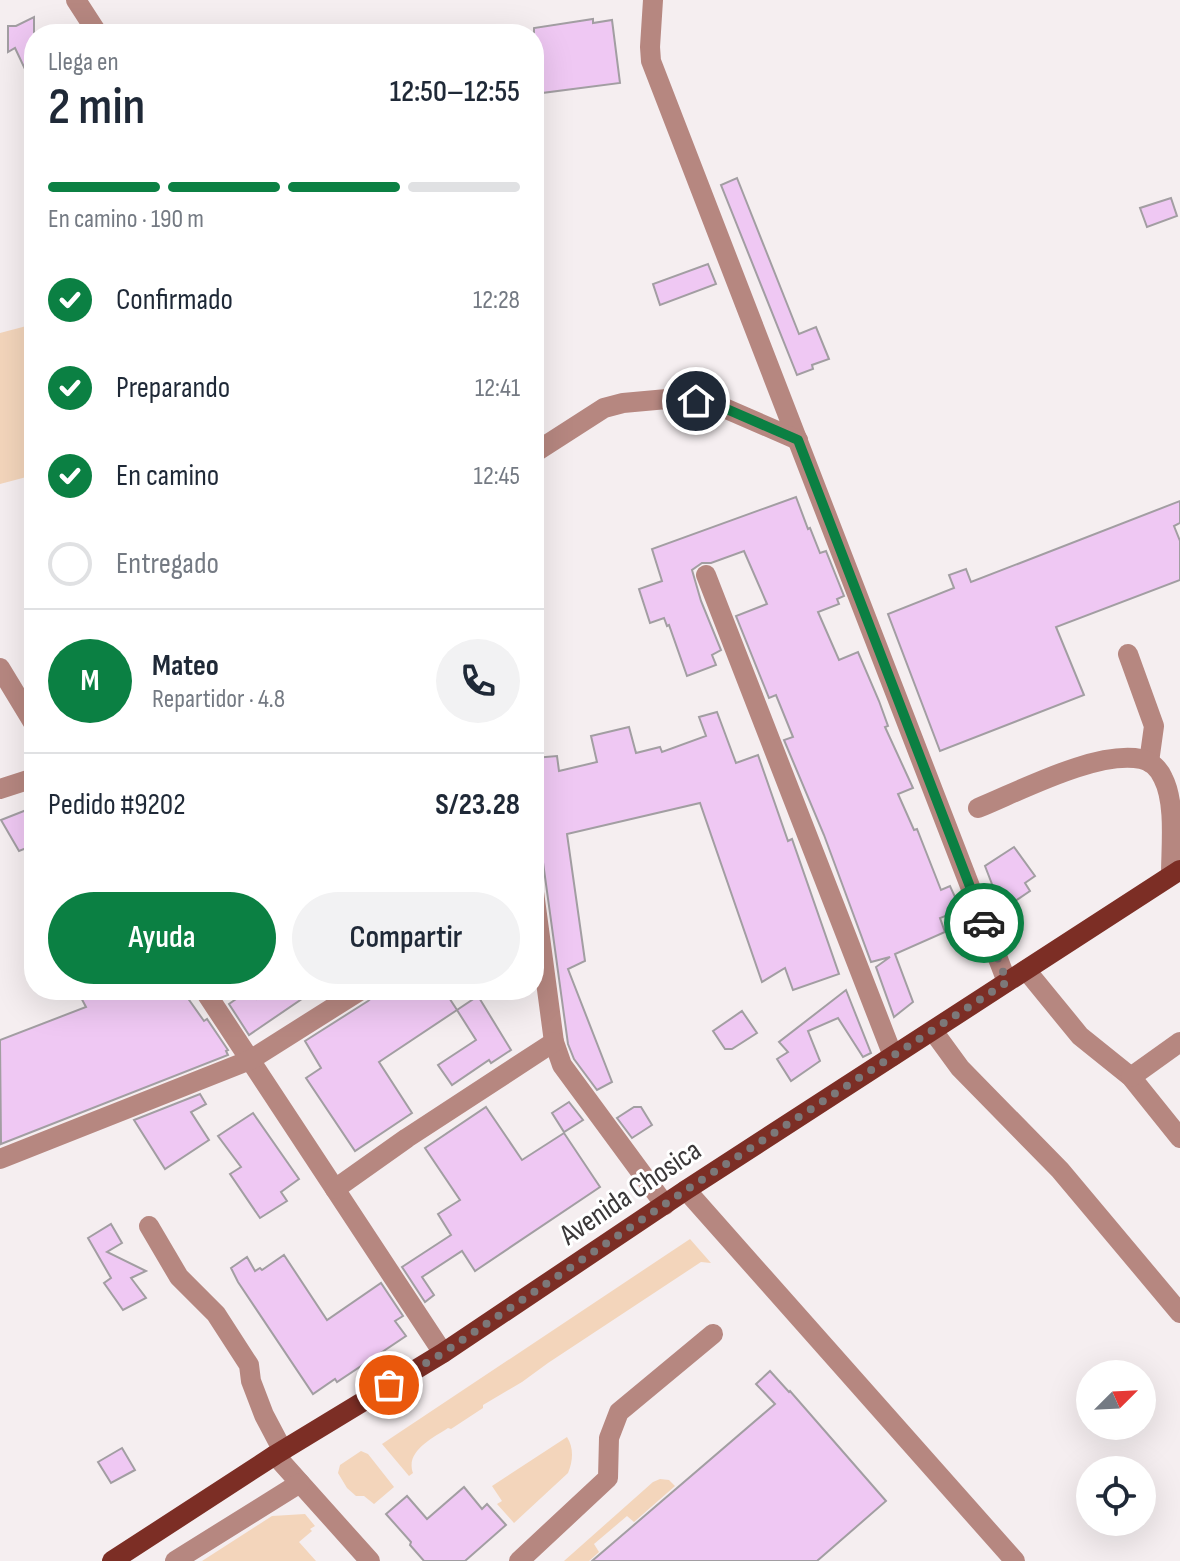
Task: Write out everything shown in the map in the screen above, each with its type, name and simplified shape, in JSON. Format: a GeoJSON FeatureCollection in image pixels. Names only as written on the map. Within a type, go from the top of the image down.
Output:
{"type":"FeatureCollection","features":[{"type":"Feature","properties":{"kind":"main road","name":"Avenida Chosica"},"geometry":{"type":"LineString","coordinates":[[112,1561],[279,1453],[443,1353],[686,1190],[1176,872]]}},
{"type":"Feature","properties":{"kind":"street"},"geometry":{"type":"LineString","coordinates":[[76,0],[92,24]]}},
{"type":"Feature","properties":{"kind":"street"},"geometry":{"type":"LineString","coordinates":[[653,0],[651,61],[1007,982]]}},
{"type":"Feature","properties":{"kind":"street"},"geometry":{"type":"LineString","coordinates":[[544,447],[604,408],[623,403],[678,398],[715,404],[798,440]]}},
{"type":"Feature","properties":{"kind":"street"},"geometry":{"type":"LineString","coordinates":[[706,575],[893,1056]]}},
{"type":"Feature","properties":{"kind":"street"},"geometry":{"type":"LineString","coordinates":[[1128,654],[1154,726],[1149,762]]}},
{"type":"Feature","properties":{"kind":"street"},"geometry":{"type":"LineString","coordinates":[[0,668],[24,708]]}},
{"type":"Feature","properties":{"kind":"street"},"geometry":{"type":"LineString","coordinates":[[978,808],[1103,759],[1149,762],[1157,768],[1168,793],[1176,872]]}},
{"type":"Feature","properties":{"kind":"street"},"geometry":{"type":"LineString","coordinates":[[0,789],[24,781]]}},
{"type":"Feature","properties":{"kind":"street"},"geometry":{"type":"LineString","coordinates":[[544,967],[554,1042],[562,1065],[665,1205]]}},
{"type":"Feature","properties":{"kind":"street"},"geometry":{"type":"LineString","coordinates":[[1026,970],[1080,1036],[1131,1077],[1180,1138]]}},
{"type":"Feature","properties":{"kind":"street"},"geometry":{"type":"LineString","coordinates":[[211,1000],[443,1353]]}},
{"type":"Feature","properties":{"kind":"street"},"geometry":{"type":"LineString","coordinates":[[0,1159],[250,1060],[345,1000]]}},
{"type":"Feature","properties":{"kind":"street"},"geometry":{"type":"LineString","coordinates":[[933,1031],[960,1068],[1060,1170],[1180,1313]]}},
{"type":"Feature","properties":{"kind":"street"},"geometry":{"type":"LineString","coordinates":[[335,1189],[554,1042]]}},
{"type":"Feature","properties":{"kind":"street"},"geometry":{"type":"LineString","coordinates":[[1131,1077],[1180,1042]]}},
{"type":"Feature","properties":{"kind":"street"},"geometry":{"type":"LineString","coordinates":[[686,1190],[1015,1561]]}},
{"type":"Feature","properties":{"kind":"street"},"geometry":{"type":"LineString","coordinates":[[149,1226],[179,1277],[216,1314],[249,1365],[251,1381],[279,1453],[300,1483],[370,1561]]}},
{"type":"Feature","properties":{"kind":"street"},"geometry":{"type":"LineString","coordinates":[[519,1561],[608,1478],[609,1438],[619,1412],[713,1334]]}},
{"type":"Feature","properties":{"kind":"street"},"geometry":{"type":"LineString","coordinates":[[175,1561],[300,1483]]}},
{"type":"Feature","properties":{"kind":"shaded area"},"geometry":{"type":"Polygon","coordinates":[[[24,327],[24,478],[0,484],[0,333],[24,327]]]}},
{"type":"Feature","properties":{"kind":"shaded area"},"geometry":{"type":"Polygon","coordinates":[[[690,1239],[711,1263],[701,1262],[451,1429],[428,1441],[413,1458],[413,1473],[409,1476],[382,1444],[690,1239]]]}},
{"type":"Feature","properties":{"kind":"shaded area"},"geometry":{"type":"Polygon","coordinates":[[[567,1437],[572,1455],[568,1473],[514,1523],[497,1504],[502,1501],[492,1486],[567,1437]]]}},
{"type":"Feature","properties":{"kind":"shaded area"},"geometry":{"type":"Polygon","coordinates":[[[361,1451],[368,1454],[394,1487],[374,1504],[364,1496],[356,1496],[338,1473],[340,1465],[361,1451]]]}},
{"type":"Feature","properties":{"kind":"shaded area"},"geometry":{"type":"Polygon","coordinates":[[[669,1480],[675,1486],[634,1522],[627,1516],[594,1544],[599,1552],[589,1561],[564,1561],[653,1482],[669,1480]]]}},
{"type":"Feature","properties":{"kind":"shaded area"},"geometry":{"type":"Polygon","coordinates":[[[305,1514],[315,1526],[299,1542],[316,1561],[202,1561],[272,1516],[305,1514]]]}},
{"type":"Feature","properties":{"kind":"building"},"geometry":{"type":"Polygon","coordinates":[[[34,17],[34,24],[24,24],[24,67],[15,48],[8,52],[8,26],[16,26],[34,17]]]}},
{"type":"Feature","properties":{"kind":"building"},"geometry":{"type":"Polygon","coordinates":[[[593,19],[593,23],[612,20],[620,83],[544,93],[544,26],[593,19]]]}},
{"type":"Feature","properties":{"kind":"building"},"geometry":{"type":"Polygon","coordinates":[[[737,178],[799,334],[816,327],[829,359],[797,375],[721,185],[737,178]]]}},
{"type":"Feature","properties":{"kind":"building"},"geometry":{"type":"Polygon","coordinates":[[[1171,198],[1177,216],[1147,227],[1140,208],[1171,198]]]}},
{"type":"Feature","properties":{"kind":"building"},"geometry":{"type":"Polygon","coordinates":[[[708,264],[716,284],[660,305],[653,284],[708,264]]]}},
{"type":"Feature","properties":{"kind":"building"},"geometry":{"type":"Polygon","coordinates":[[[796,497],[820,553],[826,551],[844,596],[837,599],[839,604],[818,612],[839,660],[858,652],[888,726],[885,727],[913,788],[898,794],[914,830],[917,829],[941,890],[950,886],[961,910],[940,918],[945,932],[895,954],[913,1002],[894,1017],[876,967],[890,957],[871,962],[824,835],[784,740],[793,737],[776,695],[769,698],[736,616],[767,604],[744,551],[711,563],[702,563],[692,570],[721,650],[712,655],[716,665],[687,676],[669,625],[664,618],[650,623],[639,589],[662,581],[652,549],[796,497]]]}},
{"type":"Feature","properties":{"kind":"building"},"geometry":{"type":"Polygon","coordinates":[[[1180,501],[1180,523],[1174,526],[1180,541],[1180,580],[1056,627],[1084,695],[940,751],[888,614],[954,588],[949,575],[966,569],[971,582],[1180,501]]]}},
{"type":"Feature","properties":{"kind":"building"},"geometry":{"type":"Polygon","coordinates":[[[717,712],[736,763],[758,755],[788,841],[792,839],[839,974],[793,990],[785,968],[762,982],[700,803],[567,834],[585,961],[568,969],[612,1082],[597,1090],[574,1059],[568,1044],[544,870],[544,757],[557,756],[559,771],[597,762],[591,736],[629,727],[636,753],[660,747],[662,752],[706,736],[699,717],[717,712]]]}},
{"type":"Feature","properties":{"kind":"building"},"geometry":{"type":"Polygon","coordinates":[[[24,811],[24,849],[19,851],[1,820],[24,811]]]}},
{"type":"Feature","properties":{"kind":"building"},"geometry":{"type":"Polygon","coordinates":[[[1014,847],[1035,876],[1025,883],[1030,891],[1002,910],[985,866],[1014,847]]]}},
{"type":"Feature","properties":{"kind":"building"},"geometry":{"type":"Polygon","coordinates":[[[846,990],[871,1053],[863,1057],[838,1018],[808,1031],[820,1061],[791,1081],[777,1059],[788,1052],[779,1042],[846,990]]]}},
{"type":"Feature","properties":{"kind":"building"},"geometry":{"type":"Polygon","coordinates":[[[82,1000],[189,1000],[204,1021],[207,1019],[228,1050],[228,1055],[1,1144],[0,1040],[86,1007],[82,1000]]]}},
{"type":"Feature","properties":{"kind":"building"},"geometry":{"type":"Polygon","coordinates":[[[235,1000],[300,1000],[249,1035],[229,1004],[235,1000]]]}},
{"type":"Feature","properties":{"kind":"building"},"geometry":{"type":"Polygon","coordinates":[[[450,1000],[457,1010],[379,1062],[412,1113],[355,1151],[306,1078],[321,1068],[305,1041],[368,1001],[450,1000]]]}},
{"type":"Feature","properties":{"kind":"building"},"geometry":{"type":"Polygon","coordinates":[[[472,1000],[480,1000],[511,1050],[491,1063],[489,1060],[452,1085],[438,1065],[476,1040],[457,1010],[472,1000]]]}},
{"type":"Feature","properties":{"kind":"building"},"geometry":{"type":"Polygon","coordinates":[[[742,1011],[757,1033],[732,1049],[725,1049],[713,1031],[742,1011]]]}},
{"type":"Feature","properties":{"kind":"building"},"geometry":{"type":"Polygon","coordinates":[[[200,1094],[206,1104],[191,1112],[209,1140],[165,1169],[134,1120],[200,1094]]]}},
{"type":"Feature","properties":{"kind":"building"},"geometry":{"type":"Polygon","coordinates":[[[569,1102],[583,1120],[564,1132],[552,1113],[569,1102]]]}},
{"type":"Feature","properties":{"kind":"building"},"geometry":{"type":"Polygon","coordinates":[[[486,1107],[522,1160],[564,1133],[600,1187],[475,1271],[462,1251],[422,1277],[434,1295],[425,1302],[402,1267],[451,1235],[438,1214],[460,1200],[425,1148],[486,1107]]]}},
{"type":"Feature","properties":{"kind":"building"},"geometry":{"type":"Polygon","coordinates":[[[634,1107],[641,1107],[652,1125],[632,1138],[617,1118],[634,1107]]]}},
{"type":"Feature","properties":{"kind":"building"},"geometry":{"type":"Polygon","coordinates":[[[253,1113],[299,1179],[281,1192],[287,1201],[260,1218],[230,1174],[241,1167],[218,1136],[253,1113]]]}},
{"type":"Feature","properties":{"kind":"building"},"geometry":{"type":"Polygon","coordinates":[[[111,1224],[122,1243],[107,1252],[146,1271],[131,1278],[146,1298],[123,1310],[104,1283],[111,1278],[88,1238],[111,1224]]]}},
{"type":"Feature","properties":{"kind":"building"},"geometry":{"type":"Polygon","coordinates":[[[284,1255],[327,1320],[381,1283],[403,1316],[395,1321],[406,1336],[337,1382],[335,1379],[313,1394],[231,1268],[247,1257],[255,1271],[262,1270],[284,1255]]]}},
{"type":"Feature","properties":{"kind":"building"},"geometry":{"type":"Polygon","coordinates":[[[770,1371],[886,1501],[817,1561],[592,1561],[775,1404],[756,1384],[770,1371]]]}},
{"type":"Feature","properties":{"kind":"building"},"geometry":{"type":"Polygon","coordinates":[[[122,1448],[135,1470],[111,1483],[98,1462],[122,1448]]]}},
{"type":"Feature","properties":{"kind":"building"},"geometry":{"type":"Polygon","coordinates":[[[464,1487],[482,1509],[487,1504],[506,1525],[465,1561],[424,1561],[386,1514],[407,1496],[427,1519],[464,1487]]]}},
{"type":"Feature","properties":{"kind":"way so far"},"geometry":{"type":"LineString","coordinates":[[389,1385],[443,1353],[686,1190],[1007,982],[984,923]]}},
{"type":"Feature","properties":{"kind":"route"},"geometry":{"type":"LineString","coordinates":[[696,401],[715,404],[798,440],[984,923]]}}]}
